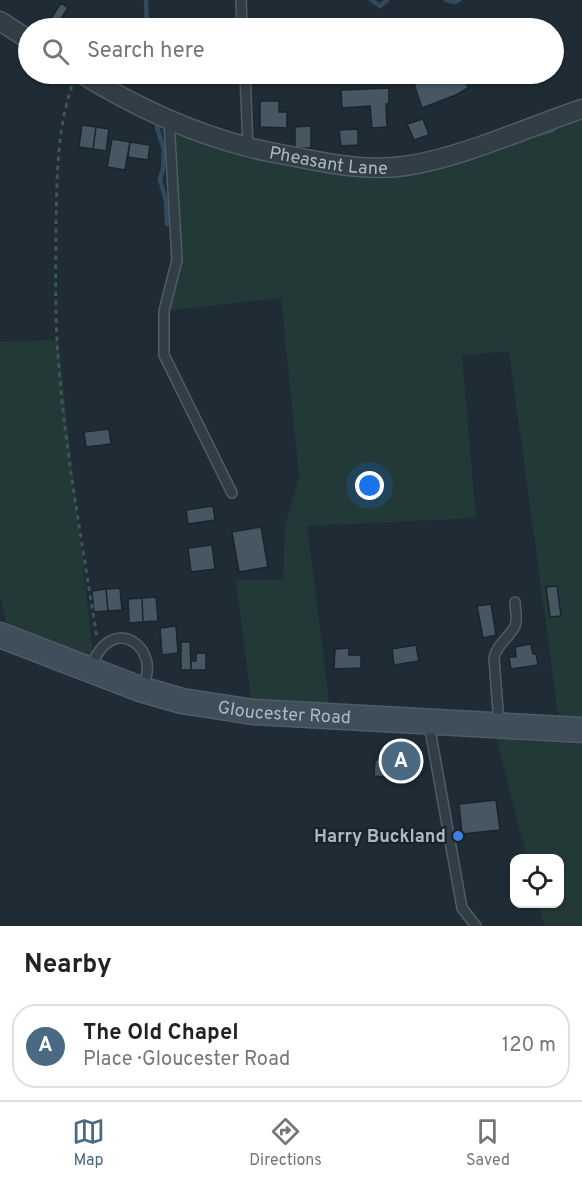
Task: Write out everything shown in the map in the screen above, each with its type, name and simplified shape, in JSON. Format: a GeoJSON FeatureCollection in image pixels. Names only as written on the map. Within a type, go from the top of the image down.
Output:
{"type":"FeatureCollection","features":[{"type":"Feature","properties":{"kind":"main road","name":"Gloucester Road"},"geometry":{"type":"LineString","coordinates":[[0,635],[140,689],[182,701],[253,712],[582,730]]}},
{"type":"Feature","properties":{"kind":"street"},"geometry":{"type":"LineString","coordinates":[[0,21],[18,33]]}},
{"type":"Feature","properties":{"kind":"street","name":"Pheasant Lane"},"geometry":{"type":"LineString","coordinates":[[90,84],[169,120],[248,147],[343,166],[380,168],[403,166],[446,157],[582,109]]}},
{"type":"Feature","properties":{"kind":"lane"},"geometry":{"type":"LineString","coordinates":[[241,0],[242,18]]}},
{"type":"Feature","properties":{"kind":"lane"},"geometry":{"type":"LineString","coordinates":[[245,84],[248,147]]}},
{"type":"Feature","properties":{"kind":"lane"},"geometry":{"type":"LineString","coordinates":[[169,120],[177,260],[164,311],[164,355],[232,493]]}},
{"type":"Feature","properties":{"kind":"lane"},"geometry":{"type":"LineString","coordinates":[[500,726],[494,658],[496,649],[515,626],[514,602]]}},
{"type":"Feature","properties":{"kind":"lane"},"geometry":{"type":"LineString","coordinates":[[91,671],[99,649],[114,639],[128,638],[139,646],[147,661],[148,672],[140,689]]}},
{"type":"Feature","properties":{"kind":"lane"},"geometry":{"type":"LineString","coordinates":[[428,723],[462,908],[476,926]]}},
{"type":"Feature","properties":{"kind":"path"},"geometry":{"type":"LineString","coordinates":[[76,84],[65,106],[57,178],[55,282],[57,342],[73,489],[99,649]]}},
{"type":"Feature","properties":{"kind":"green space"},"geometry":{"type":"Polygon","coordinates":[[[582,109],[582,730],[560,729],[509,351],[462,355],[476,518],[307,526],[331,718],[253,712],[236,580],[283,580],[285,527],[299,476],[281,298],[164,311],[177,259],[169,120],[195,131],[380,168],[582,109]]]}},
{"type":"Feature","properties":{"kind":"green space"},"geometry":{"type":"Polygon","coordinates":[[[58,340],[95,673],[10,639],[0,595],[0,342],[58,340]]]}},
{"type":"Feature","properties":{"kind":"green space"},"geometry":{"type":"Polygon","coordinates":[[[496,737],[582,744],[582,926],[544,926],[540,908],[564,908],[564,854],[526,854],[496,737]]]}},
{"type":"Feature","properties":{"kind":"building"},"geometry":{"type":"Polygon","coordinates":[[[61,3],[68,8],[62,18],[51,18],[61,3]]]}},
{"type":"Feature","properties":{"kind":"building"},"geometry":{"type":"Polygon","coordinates":[[[414,84],[467,84],[468,88],[456,95],[422,108],[414,84]]]}},
{"type":"Feature","properties":{"kind":"building"},"geometry":{"type":"Polygon","coordinates":[[[389,88],[389,104],[386,104],[387,127],[372,128],[370,106],[342,108],[341,90],[389,88]]]}},
{"type":"Feature","properties":{"kind":"building"},"geometry":{"type":"Polygon","coordinates":[[[260,101],[279,101],[279,112],[287,112],[287,128],[260,127],[260,101]]]}},
{"type":"Feature","properties":{"kind":"building"},"geometry":{"type":"Polygon","coordinates":[[[423,119],[429,135],[414,140],[407,124],[423,119]]]}},
{"type":"Feature","properties":{"kind":"building"},"geometry":{"type":"Polygon","coordinates":[[[82,125],[96,127],[93,149],[79,147],[82,125]]]}},
{"type":"Feature","properties":{"kind":"building"},"geometry":{"type":"Polygon","coordinates":[[[311,126],[311,148],[295,148],[295,127],[311,126]]]}},
{"type":"Feature","properties":{"kind":"building"},"geometry":{"type":"Polygon","coordinates":[[[96,127],[109,129],[106,151],[93,149],[96,127]]]}},
{"type":"Feature","properties":{"kind":"building"},"geometry":{"type":"Polygon","coordinates":[[[358,129],[358,145],[341,146],[339,130],[358,129]]]}},
{"type":"Feature","properties":{"kind":"building"},"geometry":{"type":"Polygon","coordinates":[[[112,139],[130,142],[125,170],[107,167],[112,139]]]}},
{"type":"Feature","properties":{"kind":"building"},"geometry":{"type":"Polygon","coordinates":[[[130,142],[150,145],[148,160],[128,157],[130,142]]]}},
{"type":"Feature","properties":{"kind":"building"},"geometry":{"type":"Polygon","coordinates":[[[109,429],[111,444],[86,447],[84,432],[109,429]]]}},
{"type":"Feature","properties":{"kind":"building"},"geometry":{"type":"Polygon","coordinates":[[[213,506],[215,520],[188,524],[186,510],[213,506]]]}},
{"type":"Feature","properties":{"kind":"building"},"geometry":{"type":"Polygon","coordinates":[[[261,527],[268,567],[239,572],[232,532],[261,527]]]}},
{"type":"Feature","properties":{"kind":"building"},"geometry":{"type":"Polygon","coordinates":[[[212,545],[215,569],[191,572],[188,548],[212,545]]]}},
{"type":"Feature","properties":{"kind":"building"},"geometry":{"type":"Polygon","coordinates":[[[557,586],[561,616],[550,617],[546,587],[557,586]]]}},
{"type":"Feature","properties":{"kind":"building"},"geometry":{"type":"Polygon","coordinates":[[[120,588],[122,610],[108,611],[106,589],[120,588]]]}},
{"type":"Feature","properties":{"kind":"building"},"geometry":{"type":"Polygon","coordinates":[[[106,589],[108,611],[94,612],[92,591],[106,589]]]}},
{"type":"Feature","properties":{"kind":"building"},"geometry":{"type":"Polygon","coordinates":[[[156,597],[158,621],[143,622],[142,598],[156,597]]]}},
{"type":"Feature","properties":{"kind":"building"},"geometry":{"type":"Polygon","coordinates":[[[142,598],[143,622],[129,623],[128,599],[142,598]]]}},
{"type":"Feature","properties":{"kind":"building"},"geometry":{"type":"Polygon","coordinates":[[[491,604],[496,635],[483,638],[477,606],[491,604]]]}},
{"type":"Feature","properties":{"kind":"building"},"geometry":{"type":"Polygon","coordinates":[[[176,626],[178,653],[162,655],[160,628],[176,626]]]}},
{"type":"Feature","properties":{"kind":"building"},"geometry":{"type":"Polygon","coordinates":[[[181,642],[190,642],[191,670],[181,670],[181,642]]]}},
{"type":"Feature","properties":{"kind":"building"},"geometry":{"type":"Polygon","coordinates":[[[531,644],[538,665],[511,669],[509,657],[516,657],[515,647],[531,644]]]}},
{"type":"Feature","properties":{"kind":"building"},"geometry":{"type":"Polygon","coordinates":[[[416,645],[419,661],[394,665],[392,649],[416,645]]]}},
{"type":"Feature","properties":{"kind":"building"},"geometry":{"type":"Polygon","coordinates":[[[349,648],[349,655],[361,655],[361,668],[334,669],[335,649],[349,648]]]}},
{"type":"Feature","properties":{"kind":"building"},"geometry":{"type":"Polygon","coordinates":[[[196,653],[206,653],[206,670],[191,670],[191,661],[196,661],[196,653]]]}},
{"type":"Feature","properties":{"kind":"building"},"geometry":{"type":"Polygon","coordinates":[[[392,740],[410,740],[410,781],[392,781],[392,740]]]}},
{"type":"Feature","properties":{"kind":"building"},"geometry":{"type":"Polygon","coordinates":[[[375,760],[386,760],[385,777],[374,776],[375,760]]]}},
{"type":"Feature","properties":{"kind":"building"},"geometry":{"type":"Polygon","coordinates":[[[496,800],[500,830],[462,834],[459,804],[496,800]]]}},
{"type":"Feature","properties":{"kind":"waterway"},"geometry":{"type":"LineString","coordinates":[[146,0],[147,18]]}},
{"type":"Feature","properties":{"kind":"waterway"},"geometry":{"type":"LineString","coordinates":[[371,0],[380,6],[387,0]]}},
{"type":"Feature","properties":{"kind":"waterway"},"geometry":{"type":"LineString","coordinates":[[446,0],[455,2],[459,0]]}},
{"type":"Feature","properties":{"kind":"waterway"},"geometry":{"type":"LineString","coordinates":[[157,127],[164,150],[160,179],[166,201],[167,224]]}},
{"type":"Feature","properties":{"kind":"waterway"},"geometry":{"type":"LineString","coordinates":[[535,135],[553,130]]}},
{"type":"Feature","properties":{"kind":"place","name":"The Old Chapel"},"geometry":{"type":"Point","coordinates":[401,761]}},
{"type":"Feature","properties":{"kind":"place","name":"Harry Buckland"},"geometry":{"type":"Point","coordinates":[458,836]}}]}
